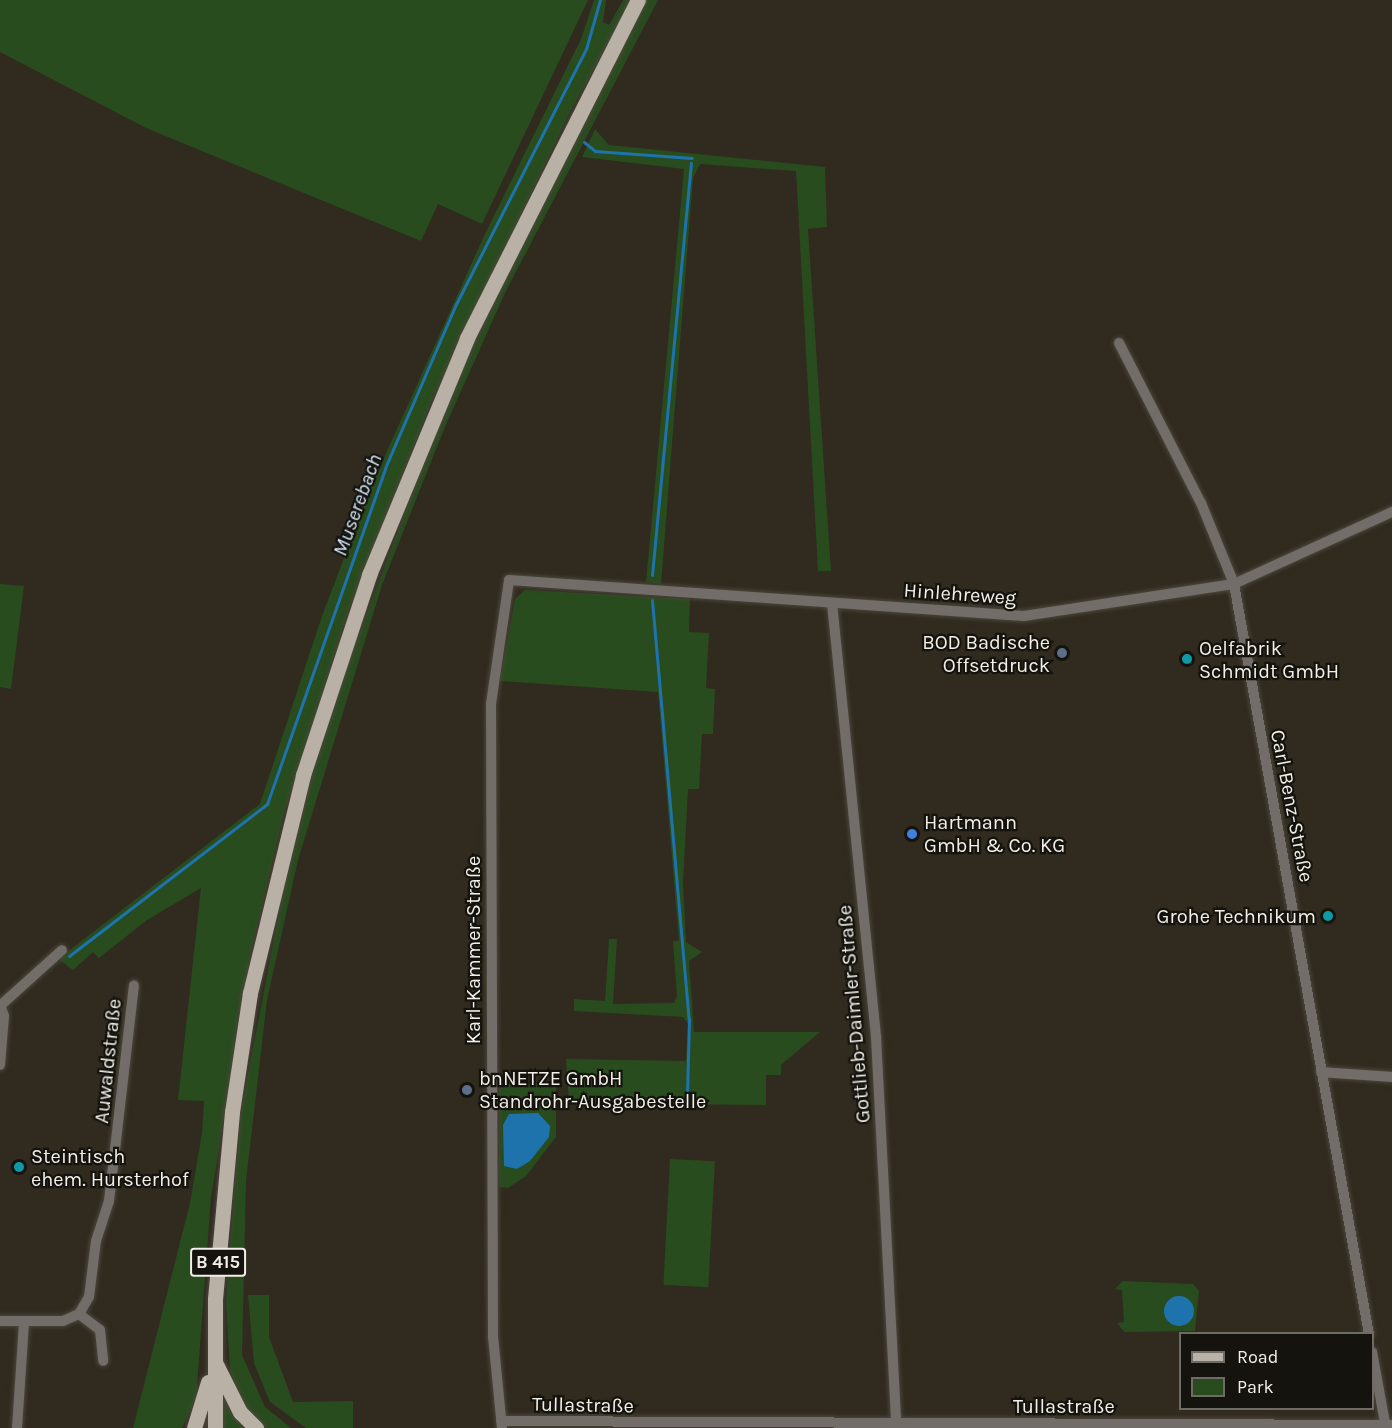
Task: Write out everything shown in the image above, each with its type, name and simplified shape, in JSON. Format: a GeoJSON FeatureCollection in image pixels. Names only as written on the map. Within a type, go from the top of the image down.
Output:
{"type":"FeatureCollection","features":[{"type":"Feature","properties":{"kind":"main road","name":"B 415"},"geometry":{"type":"LineString","coordinates":[[215,1428],[213,1358],[232,1112],[250,993],[303,775],[369,575],[462,348],[638,0]]}},
{"type":"Feature","properties":{"kind":"main road"},"geometry":{"type":"LineString","coordinates":[[194,1428],[213,1358]]}},
{"type":"Feature","properties":{"kind":"main road"},"geometry":{"type":"LineString","coordinates":[[213,1358],[240,1412],[256,1428]]}},
{"type":"Feature","properties":{"kind":"street","name":"Carl-Benz-Straße"},"geometry":{"type":"LineString","coordinates":[[1119,343],[1201,503],[1234,584],[1369,1332]]}},
{"type":"Feature","properties":{"kind":"street","name":"Hinlehreweg"},"geometry":{"type":"LineString","coordinates":[[509,580],[1024,616],[1234,584],[1392,512]]}},
{"type":"Feature","properties":{"kind":"street","name":"Karl-Kammer-Straße"},"geometry":{"type":"LineString","coordinates":[[501,1425],[493,1337],[490,704],[509,580]]}},
{"type":"Feature","properties":{"kind":"street","name":"Gottlieb-Daimler-Straße"},"geometry":{"type":"LineString","coordinates":[[832,603],[876,1037],[896,1424]]}},
{"type":"Feature","properties":{"kind":"street"},"geometry":{"type":"LineString","coordinates":[[0,1065],[0,1005],[62,950]]}},
{"type":"Feature","properties":{"kind":"street","name":"Auwaldstraße"},"geometry":{"type":"LineString","coordinates":[[79,1314],[89,1297],[96,1240],[109,1201],[134,985]]}},
{"type":"Feature","properties":{"kind":"street"},"geometry":{"type":"LineString","coordinates":[[1321,1072],[1392,1077]]}},
{"type":"Feature","properties":{"kind":"street"},"geometry":{"type":"LineString","coordinates":[[0,1321],[63,1321],[79,1314],[100,1330],[103,1361]]}},
{"type":"Feature","properties":{"kind":"street"},"geometry":{"type":"LineString","coordinates":[[17,1428],[24,1322]]}},
{"type":"Feature","properties":{"kind":"street"},"geometry":{"type":"LineString","coordinates":[[1374,1361],[1388,1426]]}},
{"type":"Feature","properties":{"kind":"street","name":"Tullastraße"},"geometry":{"type":"LineString","coordinates":[[501,1425],[1388,1426]]}},
{"type":"Feature","properties":{"kind":"green space"},"geometry":{"type":"Polygon","coordinates":[[[0,0],[588,0],[482,224],[438,204],[421,241],[146,128],[0,52],[0,0]]]}},
{"type":"Feature","properties":{"kind":"green space"},"geometry":{"type":"Polygon","coordinates":[[[594,0],[606,0],[603,22],[609,25],[623,0],[632,0],[570,112],[432,400],[348,612],[283,817],[250,957],[211,1198],[196,1400],[182,1428],[133,1428],[190,1203],[202,1133],[204,1101],[178,1100],[201,888],[147,920],[99,958],[93,952],[73,970],[58,959],[260,804],[322,616],[373,482],[484,236],[581,39],[594,0]]]}},
{"type":"Feature","properties":{"kind":"green space"},"geometry":{"type":"Polygon","coordinates":[[[646,0],[658,0],[505,293],[445,427],[382,585],[298,860],[267,1000],[246,1181],[242,1355],[265,1407],[291,1428],[265,1428],[245,1408],[230,1372],[226,1300],[240,1116],[292,845],[332,706],[442,414],[517,249],[646,0]]]}},
{"type":"Feature","properties":{"kind":"green space"},"geometry":{"type":"Polygon","coordinates":[[[595,129],[609,145],[825,167],[827,227],[808,229],[831,571],[818,571],[796,171],[700,164],[693,178],[661,584],[646,582],[684,169],[582,157],[595,129]]]}},
{"type":"Feature","properties":{"kind":"green space"},"geometry":{"type":"Polygon","coordinates":[[[0,584],[24,586],[11,689],[0,687],[0,584]]]}},
{"type":"Feature","properties":{"kind":"green space"},"geometry":{"type":"Polygon","coordinates":[[[525,590],[690,599],[689,632],[709,633],[706,688],[715,689],[713,734],[702,734],[699,789],[688,789],[683,884],[686,942],[702,952],[689,961],[694,1032],[820,1032],[781,1065],[781,1075],[766,1075],[766,1105],[569,1103],[566,1059],[686,1061],[688,1024],[683,1017],[574,1011],[574,999],[605,1001],[609,939],[617,939],[613,1004],[674,1003],[677,996],[673,941],[679,941],[658,692],[500,681],[515,599],[525,590]]]}},
{"type":"Feature","properties":{"kind":"green space"},"geometry":{"type":"Polygon","coordinates":[[[499,1084],[556,1084],[556,1137],[526,1176],[508,1188],[499,1187],[499,1084]]]}},
{"type":"Feature","properties":{"kind":"green space"},"geometry":{"type":"Polygon","coordinates":[[[670,1159],[715,1161],[708,1287],[663,1285],[670,1159]]]}},
{"type":"Feature","properties":{"kind":"green space"},"geometry":{"type":"Polygon","coordinates":[[[1123,1281],[1193,1284],[1199,1291],[1195,1331],[1124,1332],[1117,1323],[1124,1322],[1122,1290],[1115,1289],[1123,1281]]]}},
{"type":"Feature","properties":{"kind":"green space"},"geometry":{"type":"Polygon","coordinates":[[[248,1295],[269,1295],[269,1337],[293,1402],[353,1401],[353,1428],[306,1428],[270,1402],[254,1363],[248,1295]]]}},
{"type":"Feature","properties":{"kind":"green space"},"geometry":{"type":"Polygon","coordinates":[[[220,1384],[249,1428],[222,1428],[220,1384]]]}},
{"type":"Feature","properties":{"kind":"water"},"geometry":{"type":"Polygon","coordinates":[[[538,1113],[550,1126],[549,1137],[530,1161],[517,1169],[504,1166],[503,1125],[509,1114],[538,1113]]]}},
{"type":"Feature","properties":{"kind":"water"},"geometry":{"type":"Polygon","coordinates":[[[1179,1296],[1190,1300],[1194,1311],[1190,1322],[1179,1326],[1168,1322],[1164,1311],[1168,1300],[1179,1296]]]}},
{"type":"Feature","properties":{"kind":"waterway","name":"Muserebach"},"geometry":{"type":"LineString","coordinates":[[69,956],[267,804],[385,468],[455,306],[586,49],[600,0]]}},
{"type":"Feature","properties":{"kind":"waterway"},"geometry":{"type":"LineString","coordinates":[[584,142],[595,151],[692,158]]}},
{"type":"Feature","properties":{"kind":"waterway"},"geometry":{"type":"LineString","coordinates":[[652,575],[691,163]]}},
{"type":"Feature","properties":{"kind":"waterway"},"geometry":{"type":"LineString","coordinates":[[652,600],[689,1019],[687,1094]]}},
{"type":"Feature","properties":{"kind":"place","name":"BOD Badische Offsetdruck"},"geometry":{"type":"Point","coordinates":[1062,653]}},
{"type":"Feature","properties":{"kind":"place","name":"Oelfabrik Schmidt GmbH"},"geometry":{"type":"Point","coordinates":[1187,659]}},
{"type":"Feature","properties":{"kind":"place","name":"Hartmann GmbH & Co. KG"},"geometry":{"type":"Point","coordinates":[912,834]}},
{"type":"Feature","properties":{"kind":"place","name":"Grohe Technikum"},"geometry":{"type":"Point","coordinates":[1328,916]}},
{"type":"Feature","properties":{"kind":"place","name":"bnNETZE GmbH Standrohr-Ausgabestelle"},"geometry":{"type":"Point","coordinates":[467,1090]}},
{"type":"Feature","properties":{"kind":"place","name":"Steintisch ehem. Hursterhof"},"geometry":{"type":"Point","coordinates":[19,1167]}}]}
